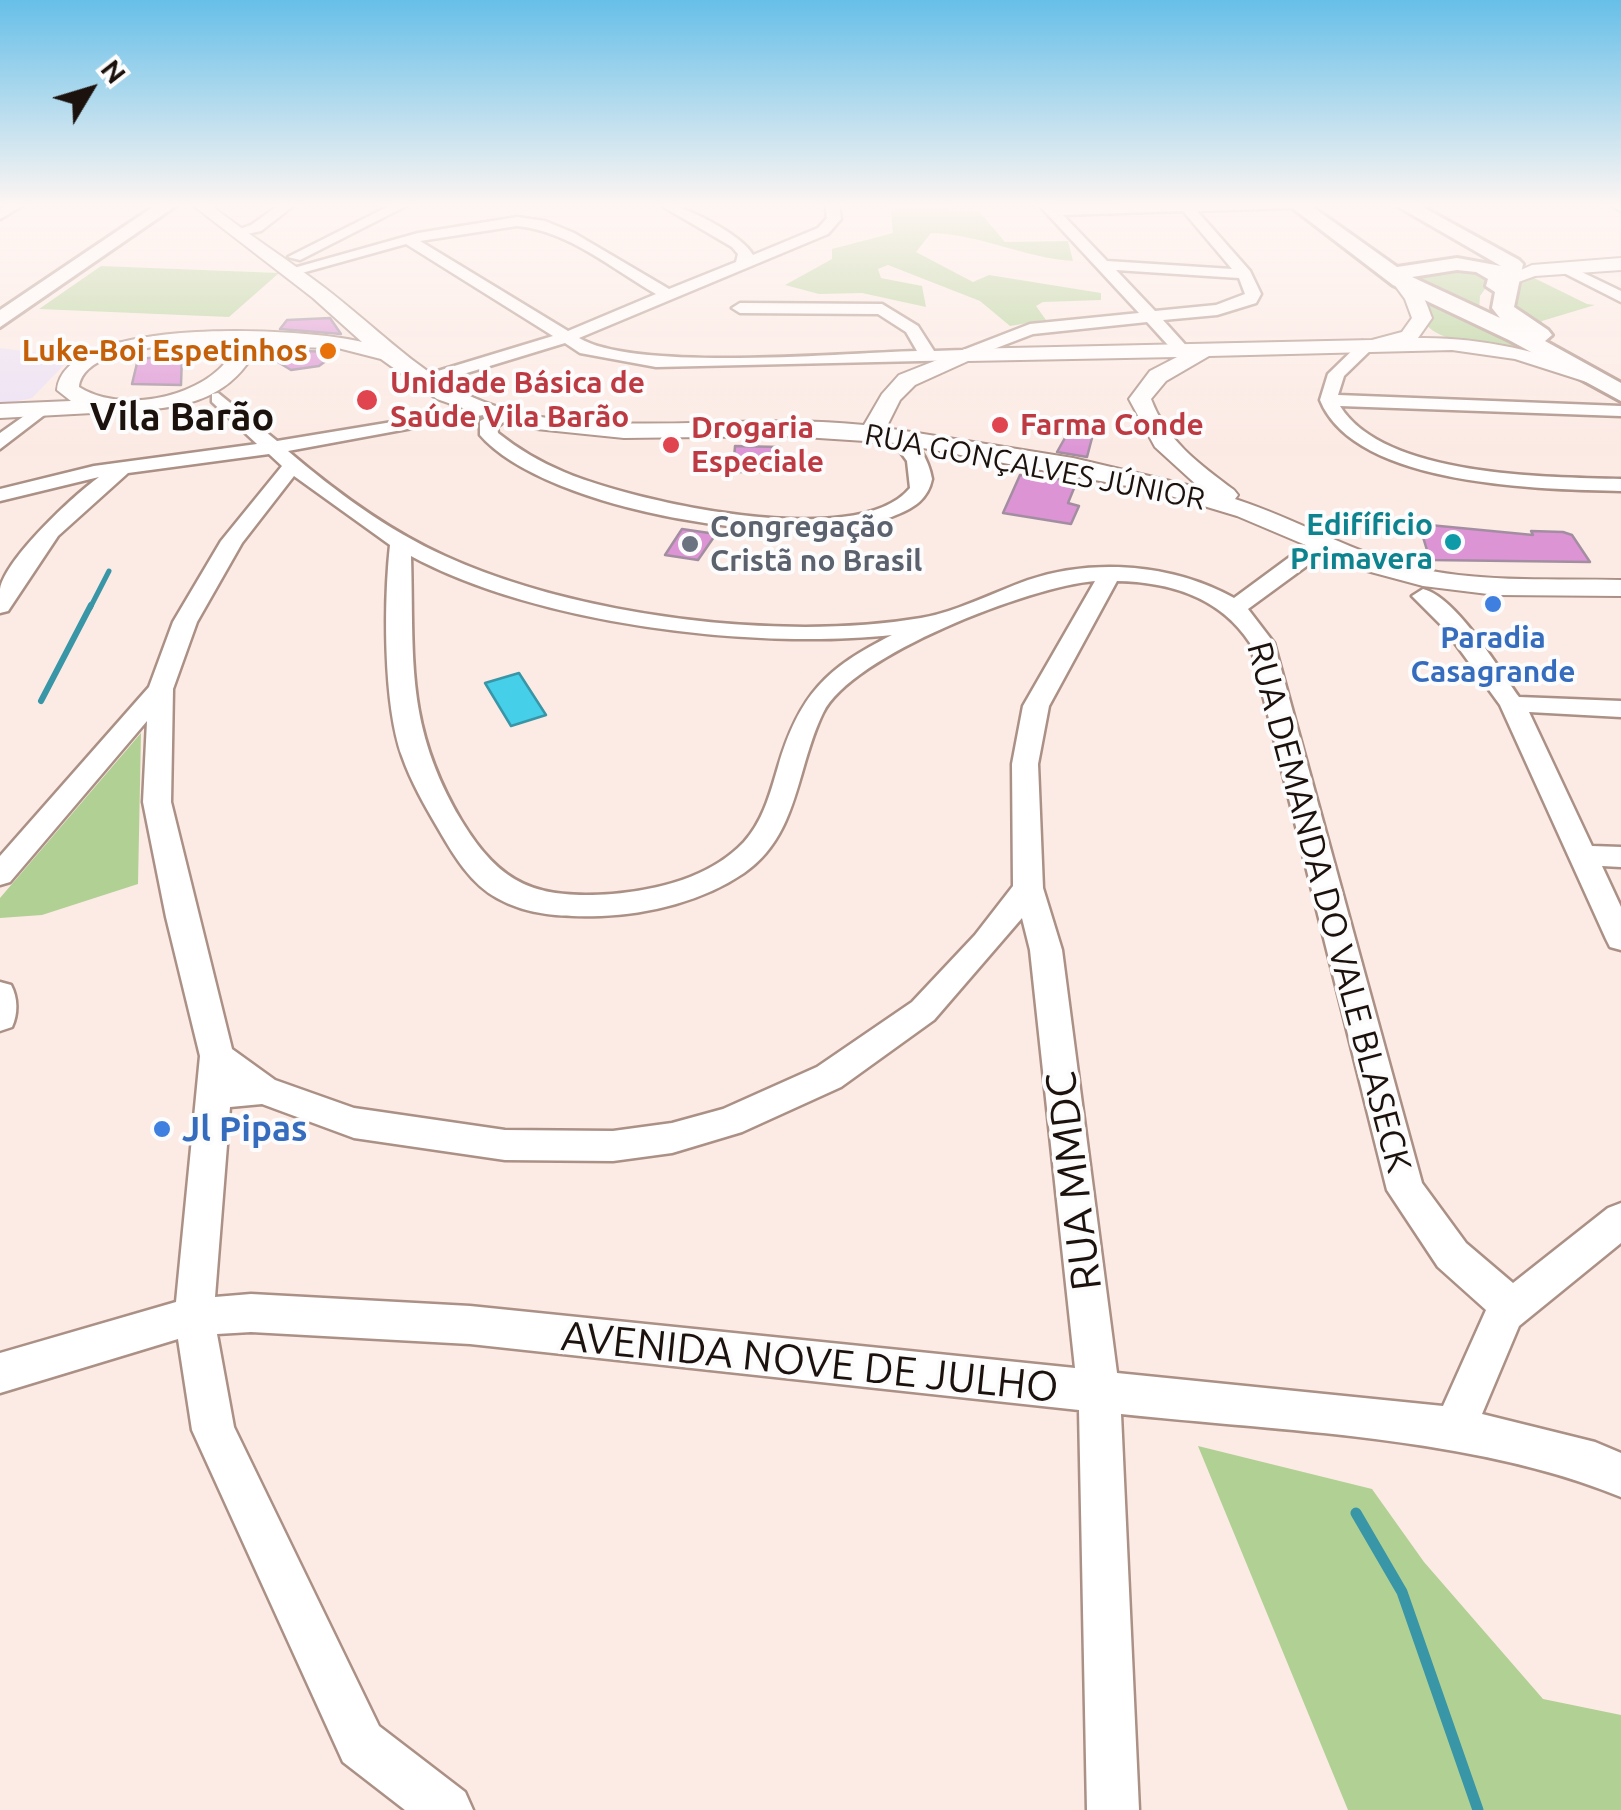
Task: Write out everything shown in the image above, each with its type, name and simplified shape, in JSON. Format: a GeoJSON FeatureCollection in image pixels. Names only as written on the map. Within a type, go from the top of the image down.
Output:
{"type":"FeatureCollection","features":[{"type":"Feature","properties":{"kind":"main road"},"geometry":{"type":"LineString","coordinates":[[0,320],[44,287]]}},
{"type":"Feature","properties":{"kind":"main road"},"geometry":{"type":"LineString","coordinates":[[1443,287],[1497,297],[1621,393]]}},
{"type":"Feature","properties":{"kind":"main road"},"geometry":{"type":"LineString","coordinates":[[1497,287],[1497,297]]}},
{"type":"Feature","properties":{"kind":"main road"},"geometry":{"type":"LineString","coordinates":[[1497,297],[1501,287]]}},
{"type":"Feature","properties":{"kind":"street","name":"RUA GONÇALVES JÚNIOR"},"geometry":{"type":"LineString","coordinates":[[310,287],[424,381],[452,398],[553,428],[872,432],[1173,489],[1247,511],[1425,588],[1621,588]]}},
{"type":"Feature","properties":{"kind":"street"},"geometry":{"type":"LineString","coordinates":[[485,287],[564,338],[609,355],[656,362],[1175,354],[1368,345],[1484,347]]}},
{"type":"Feature","properties":{"kind":"street"},"geometry":{"type":"LineString","coordinates":[[654,287],[668,295]]}},
{"type":"Feature","properties":{"kind":"street"},"geometry":{"type":"LineString","coordinates":[[424,381],[564,338],[685,287]]}},
{"type":"Feature","properties":{"kind":"street"},"geometry":{"type":"LineString","coordinates":[[1120,287],[1175,354]]}},
{"type":"Feature","properties":{"kind":"street"},"geometry":{"type":"LineString","coordinates":[[872,432],[890,394],[903,382],[1030,329],[1240,305],[1253,294],[1251,287]]}},
{"type":"Feature","properties":{"kind":"street"},"geometry":{"type":"LineString","coordinates":[[1406,287],[1421,309],[1419,325],[1409,337],[1368,345],[1332,383],[1329,400],[1348,426],[1421,464],[1489,480],[1621,486]]}},
{"type":"Feature","properties":{"kind":"street"},"geometry":{"type":"LineString","coordinates":[[1429,346],[1476,330],[1497,297],[1508,287]]}},
{"type":"Feature","properties":{"kind":"street"},"geometry":{"type":"LineString","coordinates":[[740,308],[882,309],[912,329],[929,356]]}},
{"type":"Feature","properties":{"kind":"street"},"geometry":{"type":"LineString","coordinates":[[1113,318],[1175,354]]}},
{"type":"Feature","properties":{"kind":"street"},"geometry":{"type":"LineString","coordinates":[[1419,325],[1452,340],[1552,361],[1609,380]]}},
{"type":"Feature","properties":{"kind":"street"},"geometry":{"type":"LineString","coordinates":[[0,443],[41,409],[74,371],[117,349],[178,340],[325,342],[368,346],[394,357]]}},
{"type":"Feature","properties":{"kind":"street"},"geometry":{"type":"LineString","coordinates":[[178,340],[206,341],[233,352],[236,364],[222,388]]}},
{"type":"Feature","properties":{"kind":"street"},"geometry":{"type":"LineString","coordinates":[[0,412],[130,406],[184,397],[222,388],[268,355],[325,342]]}},
{"type":"Feature","properties":{"kind":"street"},"geometry":{"type":"LineString","coordinates":[[1175,354],[1140,399],[1146,419],[1169,451],[1247,511]]}},
{"type":"Feature","properties":{"kind":"street"},"geometry":{"type":"LineString","coordinates":[[74,371],[67,384],[73,395],[92,403],[130,406]]}},
{"type":"Feature","properties":{"kind":"street","name":"RUA DEMANDA DO VALE BLASECK"},"geometry":{"type":"LineString","coordinates":[[222,388],[281,457],[400,546],[514,590],[702,625],[783,633],[894,636],[1046,582],[1110,574],[1175,583],[1234,608],[1248,619],[1262,643],[1405,1190],[1452,1255],[1512,1307]]}},
{"type":"Feature","properties":{"kind":"street"},"geometry":{"type":"LineString","coordinates":[[1329,400],[1621,411]]}},
{"type":"Feature","properties":{"kind":"street"},"geometry":{"type":"LineString","coordinates":[[0,495],[126,467],[281,457],[493,413]]}},
{"type":"Feature","properties":{"kind":"street"},"geometry":{"type":"LineString","coordinates":[[493,413],[486,430],[499,445],[589,488],[679,511],[776,523],[837,524],[894,510],[922,489],[918,458],[898,436]]}},
{"type":"Feature","properties":{"kind":"street"},"geometry":{"type":"LineString","coordinates":[[918,458],[943,444]]}},
{"type":"Feature","properties":{"kind":"street"},"geometry":{"type":"LineString","coordinates":[[281,457],[194,606],[161,689],[157,802],[216,1075],[194,1317],[213,1430],[361,1744],[447,1810]]}},
{"type":"Feature","properties":{"kind":"street"},"geometry":{"type":"LineString","coordinates":[[0,606],[28,554],[58,522],[126,467]]}},
{"type":"Feature","properties":{"kind":"street"},"geometry":{"type":"LineString","coordinates":[[1173,489],[1186,486],[1196,473]]}},
{"type":"Feature","properties":{"kind":"street"},"geometry":{"type":"LineString","coordinates":[[1234,608],[1322,544]]}},
{"type":"Feature","properties":{"kind":"street"},"geometry":{"type":"LineString","coordinates":[[400,546],[405,697],[409,736],[421,769],[476,866],[514,895],[538,903],[568,908],[646,899],[704,881],[750,854],[771,824],[808,716],[817,701],[840,676],[894,636]]}},
{"type":"Feature","properties":{"kind":"street","name":"RUA MMDC"},"geometry":{"type":"LineString","coordinates":[[1110,574],[1036,706],[1026,764],[1028,888],[1046,950],[1100,1394],[1113,1810]]}},
{"type":"Feature","properties":{"kind":"street"},"geometry":{"type":"LineString","coordinates":[[1425,588],[1512,704],[1621,939]]}},
{"type":"Feature","properties":{"kind":"street"},"geometry":{"type":"LineString","coordinates":[[6,860],[161,689]]}},
{"type":"Feature","properties":{"kind":"street"},"geometry":{"type":"LineString","coordinates":[[1512,704],[1621,709]]}},
{"type":"Feature","properties":{"kind":"street"},"geometry":{"type":"LineString","coordinates":[[1580,855],[1621,857]]}},
{"type":"Feature","properties":{"kind":"street"},"geometry":{"type":"LineString","coordinates":[[216,1075],[354,1123],[504,1144],[613,1146],[672,1138],[730,1122],[829,1077],[923,1011],[986,943],[1028,888]]}},
{"type":"Feature","properties":{"kind":"street"},"geometry":{"type":"LineString","coordinates":[[986,943],[1002,935],[1017,934],[1046,950]]}},
{"type":"Feature","properties":{"kind":"street"},"geometry":{"type":"LineString","coordinates":[[0,994],[0,1018]]}},
{"type":"Feature","properties":{"kind":"street"},"geometry":{"type":"LineString","coordinates":[[1456,1429],[1474,1376],[1505,1312],[1621,1220]]}},
{"type":"Feature","properties":{"kind":"street","name":"AVENIDA NOVE DE JULHO"},"geometry":{"type":"LineString","coordinates":[[0,1371],[152,1325],[194,1317],[251,1313],[470,1326],[1456,1429],[1595,1464],[1621,1475]]}},
{"type":"Feature","properties":{"kind":"shaded area"},"geometry":{"type":"Polygon","coordinates":[[[0,348],[72,357],[32,398],[0,405],[0,348]]]}},
{"type":"Feature","properties":{"kind":"green space"},"geometry":{"type":"Polygon","coordinates":[[[70,287],[263,287],[229,317],[39,309],[70,287]]]}},
{"type":"Feature","properties":{"kind":"green space"},"geometry":{"type":"Polygon","coordinates":[[[794,287],[922,287],[926,307],[862,293],[819,294],[794,287]]]}},
{"type":"Feature","properties":{"kind":"green space"},"geometry":{"type":"Polygon","coordinates":[[[945,287],[1067,287],[1101,293],[1101,300],[1043,302],[1036,306],[1046,320],[1010,326],[980,301],[945,287]]]}},
{"type":"Feature","properties":{"kind":"green space"},"geometry":{"type":"Polygon","coordinates":[[[1429,287],[1486,287],[1480,296],[1479,313],[1429,287]]]}},
{"type":"Feature","properties":{"kind":"green space"},"geometry":{"type":"Polygon","coordinates":[[[1518,287],[1553,287],[1595,305],[1542,321],[1540,325],[1514,308],[1518,287]]]}},
{"type":"Feature","properties":{"kind":"green space"},"geometry":{"type":"Polygon","coordinates":[[[1426,300],[1537,352],[1444,336],[1426,323],[1431,319],[1426,300]]]}},
{"type":"Feature","properties":{"kind":"green space"},"geometry":{"type":"Polygon","coordinates":[[[141,733],[138,884],[42,915],[0,918],[0,898],[141,733]]]}},
{"type":"Feature","properties":{"kind":"green space"},"geometry":{"type":"Polygon","coordinates":[[[1198,1446],[1372,1489],[1424,1562],[1543,1699],[1621,1715],[1621,1810],[1348,1810],[1198,1446]]]}},
{"type":"Feature","properties":{"kind":"water"},"geometry":{"type":"Polygon","coordinates":[[[519,673],[546,715],[511,726],[485,683],[519,673]]]}},
{"type":"Feature","properties":{"kind":"building"},"geometry":{"type":"Polygon","coordinates":[[[330,318],[341,334],[280,329],[287,320],[330,318]]]}},
{"type":"Feature","properties":{"kind":"building"},"geometry":{"type":"Polygon","coordinates":[[[338,352],[319,366],[291,370],[263,353],[338,352]]]}},
{"type":"Feature","properties":{"kind":"building"},"geometry":{"type":"Polygon","coordinates":[[[182,355],[181,385],[132,384],[138,359],[182,355]]]}},
{"type":"Feature","properties":{"kind":"building"},"geometry":{"type":"Polygon","coordinates":[[[1066,436],[1092,438],[1087,457],[1057,452],[1066,436]]]}},
{"type":"Feature","properties":{"kind":"building"},"geometry":{"type":"Polygon","coordinates":[[[735,446],[780,447],[778,472],[733,472],[735,446]]]}},
{"type":"Feature","properties":{"kind":"building"},"geometry":{"type":"Polygon","coordinates":[[[1020,475],[1077,481],[1068,503],[1079,506],[1071,524],[1003,513],[1020,475]]]}},
{"type":"Feature","properties":{"kind":"building"},"geometry":{"type":"Polygon","coordinates":[[[1419,524],[1533,535],[1531,531],[1563,532],[1572,535],[1590,562],[1430,560],[1419,524]]]}},
{"type":"Feature","properties":{"kind":"building","name":"Congregação Cristã no Brasil"},"geometry":{"type":"Polygon","coordinates":[[[682,529],[716,534],[698,560],[665,555],[682,529]]]}},
{"type":"Feature","properties":{"kind":"waterway"},"geometry":{"type":"LineString","coordinates":[[90,608],[109,571]]}},
{"type":"Feature","properties":{"kind":"waterway"},"geometry":{"type":"LineString","coordinates":[[41,701],[91,605]]}},
{"type":"Feature","properties":{"kind":"waterway"},"geometry":{"type":"LineString","coordinates":[[1356,1513],[1402,1592],[1478,1810]]}},
{"type":"Feature","properties":{"kind":"place","name":"Luke-Boi Espetinhos"},"geometry":{"type":"Point","coordinates":[328,351]}},
{"type":"Feature","properties":{"kind":"place","name":"Unidade Básica de Saúde Vila Barão"},"geometry":{"type":"Point","coordinates":[367,400]}},
{"type":"Feature","properties":{"kind":"place","name":"Farma Conde"},"geometry":{"type":"Point","coordinates":[1000,425]}},
{"type":"Feature","properties":{"kind":"place","name":"Drogaria Especiale"},"geometry":{"type":"Point","coordinates":[671,445]}},
{"type":"Feature","properties":{"kind":"place","name":"Edifíficio Primavera"},"geometry":{"type":"Point","coordinates":[1453,542]}},
{"type":"Feature","properties":{"kind":"place","name":"Congregação Cristã no Brasil"},"geometry":{"type":"Point","coordinates":[690,544]}},
{"type":"Feature","properties":{"kind":"place","name":"Paradia Casagrande"},"geometry":{"type":"Point","coordinates":[1493,604]}},
{"type":"Feature","properties":{"kind":"place","name":"Jl Pipas"},"geometry":{"type":"Point","coordinates":[162,1129]}},
{"type":"Feature","properties":{"kind":"district","name":"Vila Barão"},"geometry":{"type":"Point","coordinates":[182,417]}}]}
